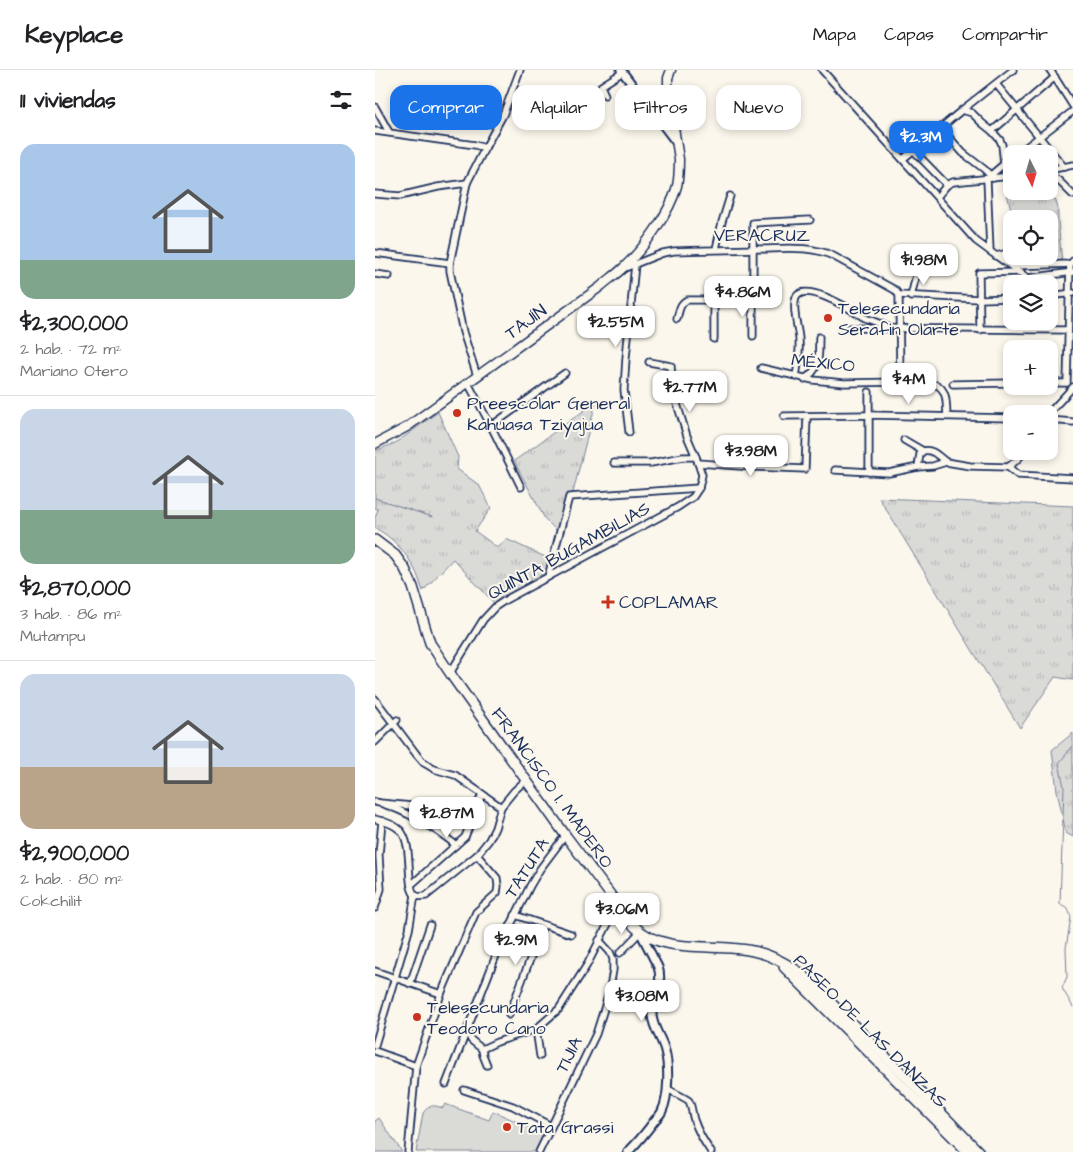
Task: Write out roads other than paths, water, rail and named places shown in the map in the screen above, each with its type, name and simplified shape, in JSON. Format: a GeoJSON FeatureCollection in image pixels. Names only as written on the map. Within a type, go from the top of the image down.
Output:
{"type":"FeatureCollection","features":[{"type":"Feature","properties":{"kind":"main road","name":"TAJÍN"},"geometry":{"type":"LineString","coordinates":[[375,444],[407,428],[623,269],[644,245],[669,206],[677,187],[679,159],[668,89],[668,78],[671,70]]}},
{"type":"Feature","properties":{"kind":"main road","name":"FRANCISCO I. MADERO"},"geometry":{"type":"LineString","coordinates":[[375,540],[395,555],[405,569],[413,586],[430,643],[450,673],[566,836],[639,932]]}},
{"type":"Feature","properties":{"kind":"main road","name":"PASEO DE LAS DANZAS"},"geometry":{"type":"LineString","coordinates":[[639,932],[673,944],[753,950],[790,966],[802,974],[907,1084],[968,1152]]}},
{"type":"Feature","properties":{"kind":"main road","name":"PASEO DE LAS DANZAS"},"geometry":{"type":"LineString","coordinates":[[907,1084],[979,1152]]}},
{"type":"Feature","properties":{"kind":"street"},"geometry":{"type":"LineString","coordinates":[[477,376],[463,332],[450,263],[467,183],[503,114],[520,70]]}},
{"type":"Feature","properties":{"kind":"street"},"geometry":{"type":"LineString","coordinates":[[822,70],[976,241],[1024,275]]}},
{"type":"Feature","properties":{"kind":"street"},"geometry":{"type":"LineString","coordinates":[[903,159],[1013,70]]}},
{"type":"Feature","properties":{"kind":"street"},"geometry":{"type":"LineString","coordinates":[[1050,70],[1073,106]]}},
{"type":"Feature","properties":{"kind":"street"},"geometry":{"type":"LineString","coordinates":[[602,85],[622,71],[675,141]]}},
{"type":"Feature","properties":{"kind":"street"},"geometry":{"type":"LineString","coordinates":[[992,131],[1055,77]]}},
{"type":"Feature","properties":{"kind":"street"},"geometry":{"type":"LineString","coordinates":[[996,84],[1064,167]]}},
{"type":"Feature","properties":{"kind":"street"},"geometry":{"type":"LineString","coordinates":[[375,107],[389,132]]}},
{"type":"Feature","properties":{"kind":"street"},"geometry":{"type":"LineString","coordinates":[[962,110],[972,113],[992,131],[1002,144],[1003,154]]}},
{"type":"Feature","properties":{"kind":"street"},"geometry":{"type":"LineString","coordinates":[[1028,145],[1073,111]]}},
{"type":"Feature","properties":{"kind":"street"},"geometry":{"type":"LineString","coordinates":[[941,128],[963,153],[990,177]]}},
{"type":"Feature","properties":{"kind":"street"},"geometry":{"type":"LineString","coordinates":[[375,131],[485,148]]}},
{"type":"Feature","properties":{"kind":"street"},"geometry":{"type":"LineString","coordinates":[[913,150],[947,185]]}},
{"type":"Feature","properties":{"kind":"street"},"geometry":{"type":"LineString","coordinates":[[990,251],[990,177],[1003,165]]}},
{"type":"Feature","properties":{"kind":"street"},"geometry":{"type":"LineString","coordinates":[[1058,168],[1073,165]]}},
{"type":"Feature","properties":{"kind":"street"},"geometry":{"type":"LineString","coordinates":[[937,197],[947,185],[953,182],[1003,176]]}},
{"type":"Feature","properties":{"kind":"street"},"geometry":{"type":"LineString","coordinates":[[1058,180],[1073,195]]}},
{"type":"Feature","properties":{"kind":"street"},"geometry":{"type":"LineString","coordinates":[[375,194],[400,196],[438,187],[467,183]]}},
{"type":"Feature","properties":{"kind":"street"},"geometry":{"type":"LineString","coordinates":[[716,250],[730,196]]}},
{"type":"Feature","properties":{"kind":"street"},"geometry":{"type":"LineString","coordinates":[[753,336],[753,223],[810,220]]}},
{"type":"Feature","properties":{"kind":"street","name":"VERACRUZ"},"geometry":{"type":"LineString","coordinates":[[623,269],[663,253],[673,251],[793,248],[824,252],[895,290],[899,295],[911,297],[1003,298]]}},
{"type":"Feature","properties":{"kind":"street"},"geometry":{"type":"LineString","coordinates":[[375,253],[450,263]]}},
{"type":"Feature","properties":{"kind":"street"},"geometry":{"type":"LineString","coordinates":[[996,256],[1003,254]]}},
{"type":"Feature","properties":{"kind":"street"},"geometry":{"type":"LineString","coordinates":[[1012,266],[1071,262],[1071,293],[1067,330],[1067,383],[1058,383]]}},
{"type":"Feature","properties":{"kind":"street"},"geometry":{"type":"LineString","coordinates":[[629,432],[624,390],[635,264]]}},
{"type":"Feature","properties":{"kind":"street"},"geometry":{"type":"LineString","coordinates":[[911,297],[917,271]]}},
{"type":"Feature","properties":{"kind":"street"},"geometry":{"type":"LineString","coordinates":[[980,330],[979,273],[1021,272]]}},
{"type":"Feature","properties":{"kind":"street"},"geometry":{"type":"LineString","coordinates":[[1050,275],[1071,272]]}},
{"type":"Feature","properties":{"kind":"street"},"geometry":{"type":"LineString","coordinates":[[375,274],[389,276]]}},
{"type":"Feature","properties":{"kind":"street"},"geometry":{"type":"LineString","coordinates":[[796,377],[799,340],[795,300],[803,293],[820,294],[888,328]]}},
{"type":"Feature","properties":{"kind":"street"},"geometry":{"type":"LineString","coordinates":[[1058,295],[1071,293]]}},
{"type":"Feature","properties":{"kind":"street"},"geometry":{"type":"LineString","coordinates":[[899,295],[900,382]]}},
{"type":"Feature","properties":{"kind":"street"},"geometry":{"type":"LineString","coordinates":[[677,319],[681,305],[687,300],[753,300]]}},
{"type":"Feature","properties":{"kind":"street"},"geometry":{"type":"LineString","coordinates":[[714,300],[714,339]]}},
{"type":"Feature","properties":{"kind":"street"},"geometry":{"type":"LineString","coordinates":[[842,328],[1067,330]]}},
{"type":"Feature","properties":{"kind":"street"},"geometry":{"type":"LineString","coordinates":[[804,379],[813,373],[816,368],[819,337]]}},
{"type":"Feature","properties":{"kind":"street"},"geometry":{"type":"LineString","coordinates":[[548,577],[569,497],[699,488],[702,475],[673,391],[671,366],[649,362]]}},
{"type":"Feature","properties":{"kind":"street","name":"MÉXICO"},"geometry":{"type":"LineString","coordinates":[[761,368],[804,379],[844,383],[900,382],[937,385],[945,392],[947,416]]}},
{"type":"Feature","properties":{"kind":"street"},"geometry":{"type":"LineString","coordinates":[[491,426],[565,373]]}},
{"type":"Feature","properties":{"kind":"street"},"geometry":{"type":"LineString","coordinates":[[468,383],[521,487]]}},
{"type":"Feature","properties":{"kind":"street"},"geometry":{"type":"LineString","coordinates":[[953,384],[1003,383]]}},
{"type":"Feature","properties":{"kind":"street"},"geometry":{"type":"LineString","coordinates":[[1056,405],[1073,387]]}},
{"type":"Feature","properties":{"kind":"street"},"geometry":{"type":"LineString","coordinates":[[869,392],[869,472]]}},
{"type":"Feature","properties":{"kind":"street"},"geometry":{"type":"LineString","coordinates":[[784,416],[869,415],[1003,418]]}},
{"type":"Feature","properties":{"kind":"street"},"geometry":{"type":"LineString","coordinates":[[698,463],[805,469],[807,416]]}},
{"type":"Feature","properties":{"kind":"street"},"geometry":{"type":"LineString","coordinates":[[1058,421],[1073,422]]}},
{"type":"Feature","properties":{"kind":"street"},"geometry":{"type":"LineString","coordinates":[[904,440],[923,451],[931,450],[946,462]]}},
{"type":"Feature","properties":{"kind":"street"},"geometry":{"type":"LineString","coordinates":[[918,466],[920,454],[923,451]]}},
{"type":"Feature","properties":{"kind":"street"},"geometry":{"type":"LineString","coordinates":[[614,462],[651,463],[683,457],[696,457]]}},
{"type":"Feature","properties":{"kind":"street"},"geometry":{"type":"LineString","coordinates":[[835,470],[889,473],[946,462],[970,466],[1008,467],[1018,460]]}},
{"type":"Feature","properties":{"kind":"street"},"geometry":{"type":"LineString","coordinates":[[1008,467],[1018,475],[1073,477]]}},
{"type":"Feature","properties":{"kind":"street","name":"QUINTA BUGAMBILIAS"},"geometry":{"type":"LineString","coordinates":[[450,673],[483,620],[495,607],[678,507],[693,497],[699,488]]}},
{"type":"Feature","properties":{"kind":"street"},"geometry":{"type":"LineString","coordinates":[[375,699],[395,722],[425,763],[434,769],[455,774],[501,807]]}},
{"type":"Feature","properties":{"kind":"street"},"geometry":{"type":"LineString","coordinates":[[375,742],[395,722]]}},
{"type":"Feature","properties":{"kind":"street"},"geometry":{"type":"LineString","coordinates":[[415,895],[420,897],[426,896],[477,855],[489,840],[495,828],[501,807],[526,780]]}},
{"type":"Feature","properties":{"kind":"street"},"geometry":{"type":"LineString","coordinates":[[411,885],[465,837],[482,794]]}},
{"type":"Feature","properties":{"kind":"street"},"geometry":{"type":"LineString","coordinates":[[378,803],[416,819],[456,845]]}},
{"type":"Feature","properties":{"kind":"street"},"geometry":{"type":"LineString","coordinates":[[378,803],[423,807],[437,804]]}},
{"type":"Feature","properties":{"kind":"street"},"geometry":{"type":"LineString","coordinates":[[375,908],[381,889],[378,820],[401,830],[408,850],[411,885],[415,895],[409,930],[375,1045]]}},
{"type":"Feature","properties":{"kind":"street","name":"TATUTA"},"geometry":{"type":"LineString","coordinates":[[447,1084],[497,952],[540,869],[566,836]]}},
{"type":"Feature","properties":{"kind":"street"},"geometry":{"type":"LineString","coordinates":[[408,1152],[416,1068],[441,994],[476,912],[497,893],[497,878],[477,855]]}},
{"type":"Feature","properties":{"kind":"street"},"geometry":{"type":"LineString","coordinates":[[482,1049],[497,1042],[536,1030],[559,1009],[587,965],[610,920],[621,910]]}},
{"type":"Feature","properties":{"kind":"street"},"geometry":{"type":"LineString","coordinates":[[515,915],[571,934]]}},
{"type":"Feature","properties":{"kind":"street"},"geometry":{"type":"LineString","coordinates":[[509,1015],[543,924]]}},
{"type":"Feature","properties":{"kind":"street"},"geometry":{"type":"LineString","coordinates":[[410,984],[430,925]]}},
{"type":"Feature","properties":{"kind":"street"},"geometry":{"type":"LineString","coordinates":[[620,953],[639,932],[660,972],[653,1017],[654,1026],[665,1048],[668,1076],[668,1089],[663,1111],[628,1152]]}},
{"type":"Feature","properties":{"kind":"street","name":"TIJIA"},"geometry":{"type":"LineString","coordinates":[[539,1152],[596,1034],[609,993],[613,959],[610,952],[599,940]]}},
{"type":"Feature","properties":{"kind":"street"},"geometry":{"type":"LineString","coordinates":[[375,971],[441,994]]}},
{"type":"Feature","properties":{"kind":"street"},"geometry":{"type":"LineString","coordinates":[[536,1030],[540,1056]]}},
{"type":"Feature","properties":{"kind":"street"},"geometry":{"type":"LineString","coordinates":[[467,1031],[471,1040],[482,1049],[487,1065]]}},
{"type":"Feature","properties":{"kind":"street"},"geometry":{"type":"LineString","coordinates":[[375,1051],[416,1068]]}},
{"type":"Feature","properties":{"kind":"street"},"geometry":{"type":"LineString","coordinates":[[668,1089],[687,1099],[695,1126],[711,1152]]}},
{"type":"Feature","properties":{"kind":"street"},"geometry":{"type":"LineString","coordinates":[[464,1090],[513,1106],[551,1126]]}},
{"type":"Feature","properties":{"kind":"waterway"},"geometry":{"type":"LineString","coordinates":[[375,498],[432,517]]}},
{"type":"Feature","properties":{"kind":"waterway"},"geometry":{"type":"LineString","coordinates":[[1073,746],[1059,763],[1064,787],[1060,904],[1068,908],[1071,917],[1066,948],[1067,977],[1062,988],[1073,1007]]}},
{"type":"Feature","properties":{"kind":"place","name":"Telesecundaria Serafin Olarte"},"geometry":{"type":"Point","coordinates":[828,318]}},
{"type":"Feature","properties":{"kind":"place","name":"Preescolar General Kahuasa Tziyajua"},"geometry":{"type":"Point","coordinates":[457,413]}},
{"type":"Feature","properties":{"kind":"place","name":"COPLAMAR"},"geometry":{"type":"Point","coordinates":[608,602]}},
{"type":"Feature","properties":{"kind":"place","name":"Telesecundaria Teodoro Cano"},"geometry":{"type":"Point","coordinates":[417,1017]}},
{"type":"Feature","properties":{"kind":"place","name":"Tata Grassi"},"geometry":{"type":"Point","coordinates":[507,1127]}}]}
